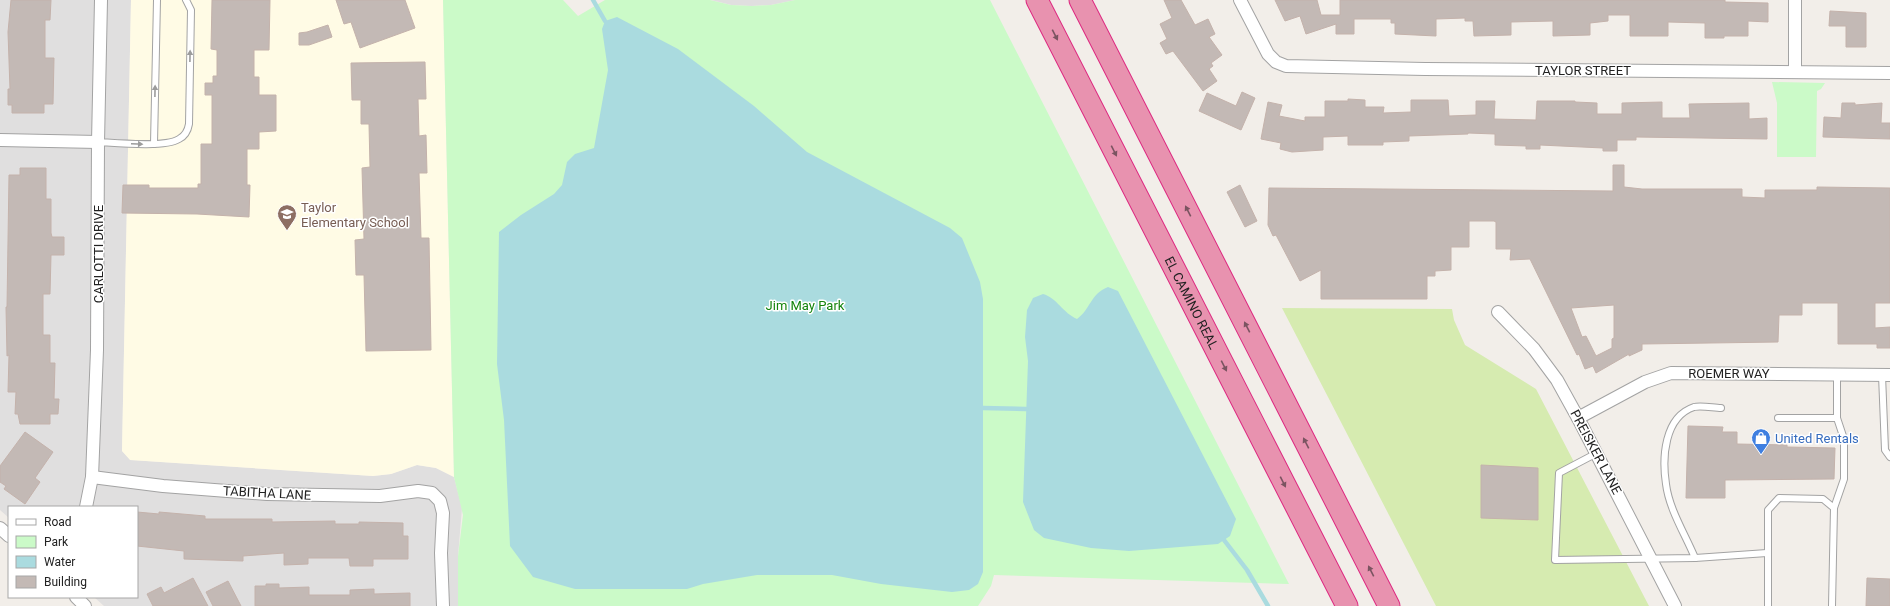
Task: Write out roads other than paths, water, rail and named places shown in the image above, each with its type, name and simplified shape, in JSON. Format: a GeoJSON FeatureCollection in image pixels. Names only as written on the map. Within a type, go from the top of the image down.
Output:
{"type":"FeatureCollection","features":[{"type":"Feature","properties":{"kind":"highway","name":"EL CAMINO REAL"},"geometry":{"type":"LineString","coordinates":[[1037,0],[1347,606]]}},
{"type":"Feature","properties":{"kind":"highway"},"geometry":{"type":"LineString","coordinates":[[1080,0],[1389,606]]}},
{"type":"Feature","properties":{"kind":"street","name":"CARLOTTI DRIVE"},"geometry":{"type":"LineString","coordinates":[[86,506],[92,477],[97,350],[98,142],[101,0]]}},
{"type":"Feature","properties":{"kind":"street","name":"TAYLOR STREET"},"geometry":{"type":"LineString","coordinates":[[1240,0],[1268,54],[1276,62],[1286,66],[1425,69],[1890,73]]}},
{"type":"Feature","properties":{"kind":"street"},"geometry":{"type":"LineString","coordinates":[[1795,0],[1795,71]]}},
{"type":"Feature","properties":{"kind":"street"},"geometry":{"type":"LineString","coordinates":[[0,140],[98,142]]}},
{"type":"Feature","properties":{"kind":"street","name":"PREISKER LANE"},"geometry":{"type":"LineString","coordinates":[[1498,312],[1534,349],[1557,380],[1597,453],[1675,606]]}},
{"type":"Feature","properties":{"kind":"street","name":"ROEMER WAY"},"geometry":{"type":"LineString","coordinates":[[1578,418],[1645,382],[1672,373],[1886,375]]}},
{"type":"Feature","properties":{"kind":"street","name":"TABITHA LANE"},"geometry":{"type":"LineString","coordinates":[[92,477],[163,486],[267,494],[380,496],[418,491],[432,493],[440,501],[443,513],[440,552],[443,606]]}},
{"type":"Feature","properties":{"kind":"street"},"geometry":{"type":"LineString","coordinates":[[0,528],[8,535]]}},
{"type":"Feature","properties":{"kind":"street"},"geometry":{"type":"LineString","coordinates":[[77,598],[85,606]]}},
{"type":"Feature","properties":{"kind":"lane"},"geometry":{"type":"LineString","coordinates":[[154,144],[157,0]]}},
{"type":"Feature","properties":{"kind":"lane"},"geometry":{"type":"LineString","coordinates":[[98,142],[167,143],[179,140],[187,132],[189,124],[191,10],[186,0]]}},
{"type":"Feature","properties":{"kind":"lane"},"geometry":{"type":"LineString","coordinates":[[1832,606],[1834,508],[1844,479],[1844,439],[1837,418],[1837,374]]}},
{"type":"Feature","properties":{"kind":"lane"},"geometry":{"type":"LineString","coordinates":[[1886,375],[1885,450],[1890,456]]}},
{"type":"Feature","properties":{"kind":"lane"},"geometry":{"type":"LineString","coordinates":[[1695,558],[1671,504],[1666,484],[1666,447],[1668,432],[1678,417],[1694,407],[1721,408]]}},
{"type":"Feature","properties":{"kind":"lane"},"geometry":{"type":"LineString","coordinates":[[1778,418],[1837,418]]}},
{"type":"Feature","properties":{"kind":"lane"},"geometry":{"type":"LineString","coordinates":[[1597,453],[1559,473],[1555,560],[1695,558],[1767,553]]}},
{"type":"Feature","properties":{"kind":"lane"},"geometry":{"type":"LineString","coordinates":[[1768,606],[1768,510],[1780,498],[1823,499],[1834,508]]}},
{"type":"Feature","properties":{"kind":"water"},"geometry":{"type":"Polygon","coordinates":[[[617,17],[678,49],[754,106],[807,152],[950,228],[962,238],[980,282],[983,299],[983,572],[978,584],[969,590],[952,592],[881,584],[832,575],[757,575],[703,584],[687,589],[575,589],[533,577],[510,546],[504,420],[497,364],[499,232],[521,215],[554,194],[562,185],[567,162],[575,154],[594,148],[608,70],[602,29],[605,21],[617,17]]]}},
{"type":"Feature","properties":{"kind":"water"},"geometry":{"type":"Polygon","coordinates":[[[1108,287],[1118,291],[1236,519],[1230,536],[1218,544],[1129,551],[1091,548],[1044,538],[1034,530],[1023,502],[1028,361],[1025,337],[1027,310],[1033,298],[1043,294],[1048,296],[1077,319],[1082,315],[1094,298],[1102,290],[1108,287]]]}},
{"type":"Feature","properties":{"kind":"waterway"},"geometry":{"type":"LineString","coordinates":[[593,0],[605,21]]}},
{"type":"Feature","properties":{"kind":"waterway"},"geometry":{"type":"LineString","coordinates":[[983,408],[1026,409]]}},
{"type":"Feature","properties":{"kind":"waterway"},"geometry":{"type":"LineString","coordinates":[[1224,540],[1247,570],[1268,606]]}},
{"type":"Feature","properties":{"kind":"place","name":"Taylor Elementary School"},"geometry":{"type":"Point","coordinates":[287,231]}},
{"type":"Feature","properties":{"kind":"place","name":"United Rentals"},"geometry":{"type":"Point","coordinates":[1761,455]}},
{"type":"Feature","properties":{"kind":"park label","name":"Jim May Park"},"geometry":{"type":"Point","coordinates":[805,305]}}]}
